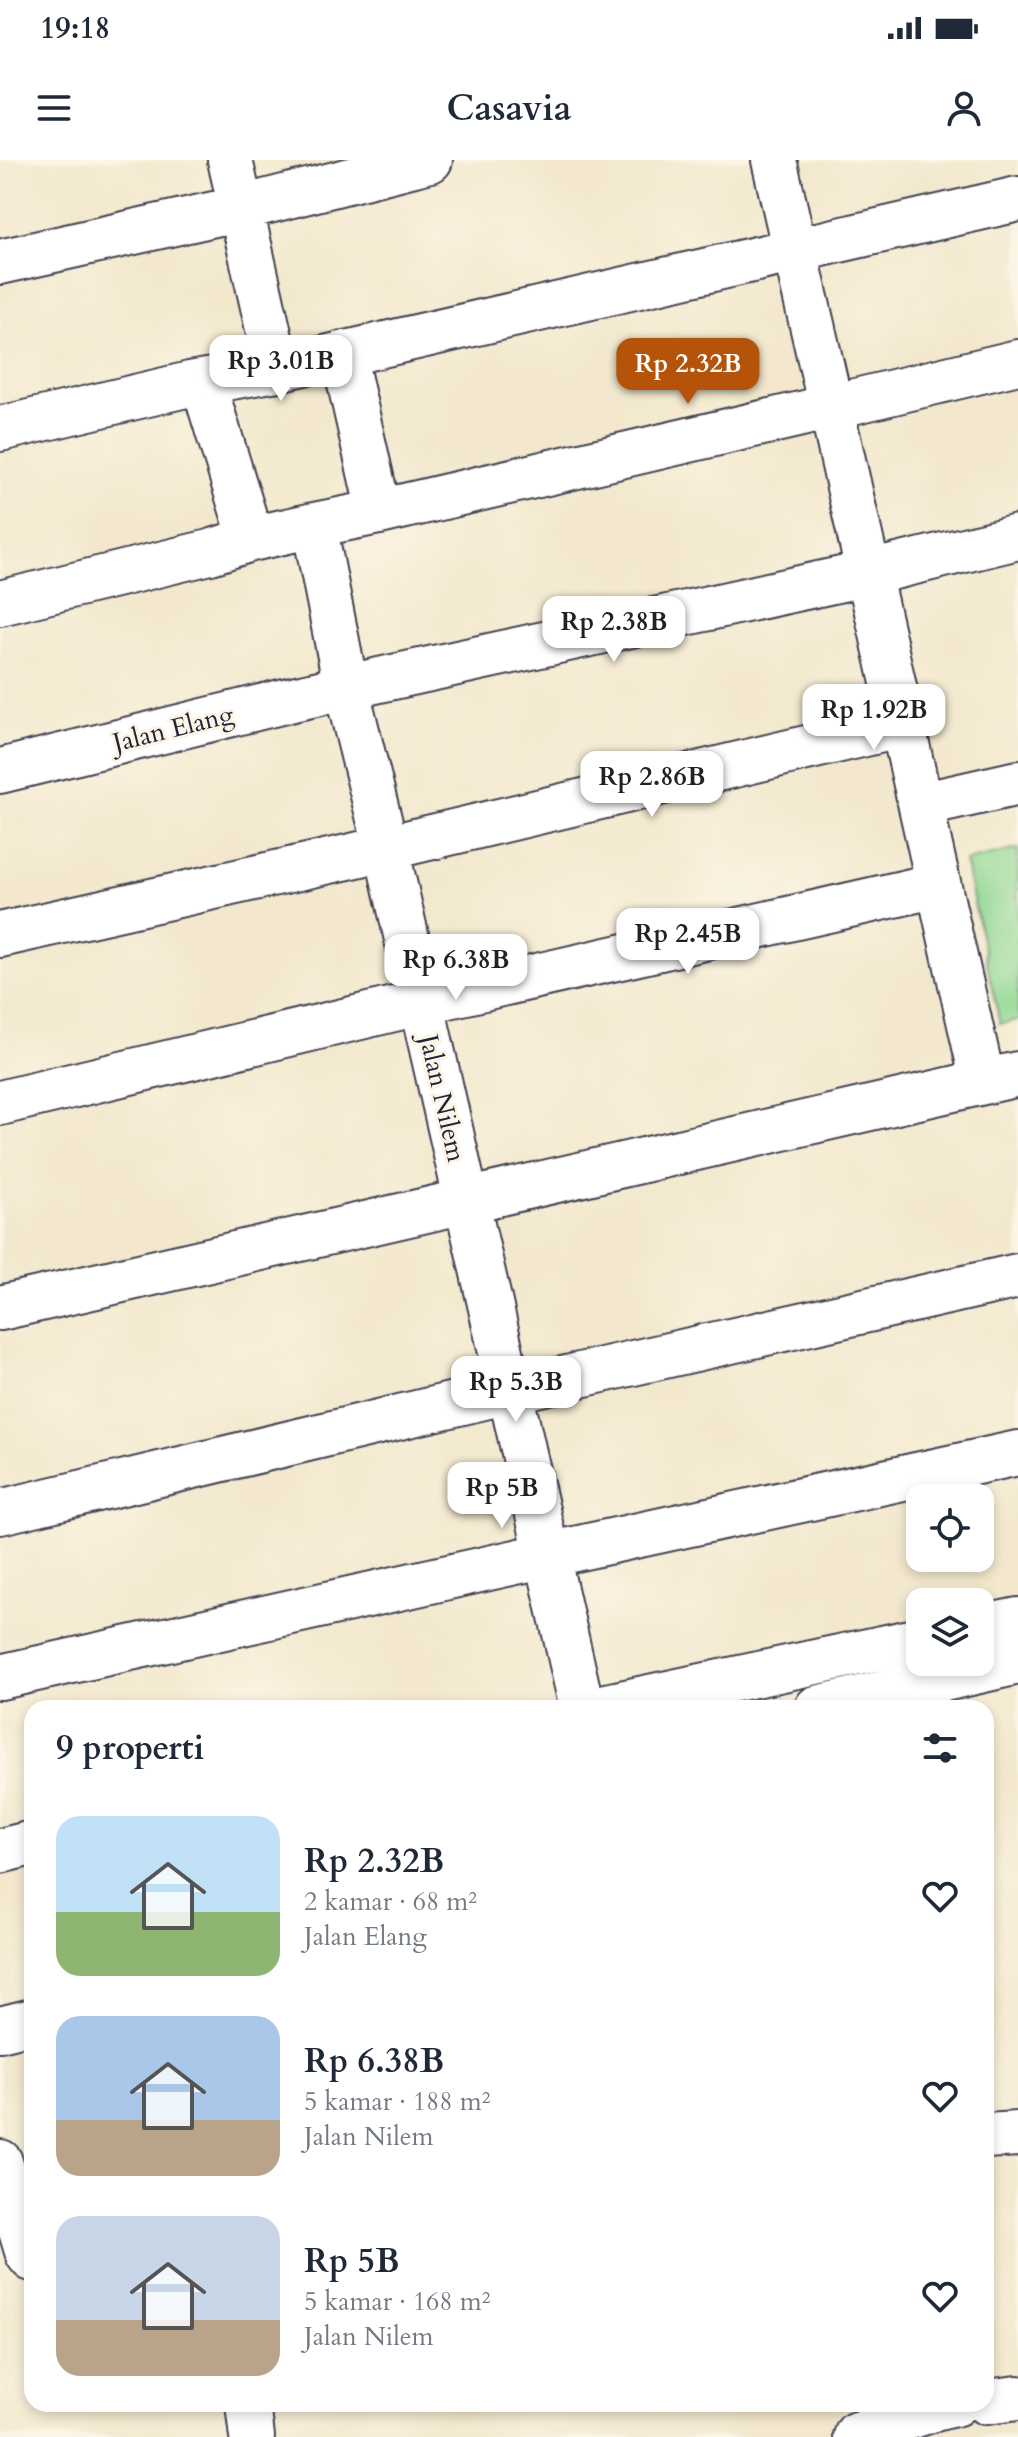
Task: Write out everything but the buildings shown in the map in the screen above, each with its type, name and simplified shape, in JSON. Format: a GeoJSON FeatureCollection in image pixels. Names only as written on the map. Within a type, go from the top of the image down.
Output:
{"type":"FeatureCollection","features":[{"type":"Feature","properties":{"kind":"street"},"geometry":{"type":"LineString","coordinates":[[230,160],[277,369]]}},
{"type":"Feature","properties":{"kind":"street"},"geometry":{"type":"LineString","coordinates":[[0,262],[241,208],[430,160]]}},
{"type":"Feature","properties":{"kind":"street"},"geometry":{"type":"LineString","coordinates":[[0,1308],[1000,1078],[938,885],[774,160]]}},
{"type":"Feature","properties":{"kind":"street"},"geometry":{"type":"LineString","coordinates":[[0,429],[203,382],[277,369],[1018,199]]}},
{"type":"Feature","properties":{"kind":"street"},"geometry":{"type":"LineString","coordinates":[[343,353],[379,512]]}},
{"type":"Feature","properties":{"kind":"street"},"geometry":{"type":"LineString","coordinates":[[0,603],[251,539],[379,512],[1018,362]]}},
{"type":"Feature","properties":{"kind":"street"},"geometry":{"type":"LineString","coordinates":[[203,382],[251,539]]}},
{"type":"Feature","properties":{"kind":"street","name":"Jalan Nilem"},"geometry":{"type":"LineString","coordinates":[[314,525],[346,687],[386,847],[580,1700]]}},
{"type":"Feature","properties":{"kind":"street"},"geometry":{"type":"LineString","coordinates":[[869,573],[1018,537]]}},
{"type":"Feature","properties":{"kind":"street","name":"Jalan Elang"},"geometry":{"type":"LineString","coordinates":[[0,771],[346,687],[869,573]]}},
{"type":"Feature","properties":{"kind":"street"},"geometry":{"type":"LineString","coordinates":[[0,935],[903,725]]}},
{"type":"Feature","properties":{"kind":"street"},"geometry":{"type":"LineString","coordinates":[[921,805],[1018,783]]}},
{"type":"Feature","properties":{"kind":"street"},"geometry":{"type":"LineString","coordinates":[[0,1103],[938,885]]}},
{"type":"Feature","properties":{"kind":"street"},"geometry":{"type":"LineString","coordinates":[[0,1512],[509,1391],[1018,1276]]}},
{"type":"Feature","properties":{"kind":"street"},"geometry":{"type":"LineString","coordinates":[[0,1677],[1018,1453]]}},
{"type":"Feature","properties":{"kind":"street"},"geometry":{"type":"LineString","coordinates":[[994,1625],[1018,1620]]}},
{"type":"Feature","properties":{"kind":"street"},"geometry":{"type":"LineString","coordinates":[[635,1700],[906,1643]]}},
{"type":"Feature","properties":{"kind":"street"},"geometry":{"type":"LineString","coordinates":[[852,1700],[1018,1662]]}},
{"type":"Feature","properties":{"kind":"street"},"geometry":{"type":"LineString","coordinates":[[0,1851],[24,1845]]}},
{"type":"Feature","properties":{"kind":"street"},"geometry":{"type":"LineString","coordinates":[[0,2029],[24,2023]]}},
{"type":"Feature","properties":{"kind":"street"},"geometry":{"type":"LineString","coordinates":[[994,2136],[1018,2134]]}},
{"type":"Feature","properties":{"kind":"street"},"geometry":{"type":"LineString","coordinates":[[0,2162],[24,2241]]}},
{"type":"Feature","properties":{"kind":"street"},"geometry":{"type":"LineString","coordinates":[[994,2401],[1018,2398]]}},
{"type":"Feature","properties":{"kind":"street"},"geometry":{"type":"LineString","coordinates":[[249,2412],[252,2437]]}},
{"type":"Feature","properties":{"kind":"street"},"geometry":{"type":"LineString","coordinates":[[856,2437],[857,2434],[919,2412]]}},
{"type":"Feature","properties":{"kind":"green space"},"geometry":{"type":"Polygon","coordinates":[[[1018,849],[1018,1020],[1000,1024],[965,861],[1018,849]]]}}]}
